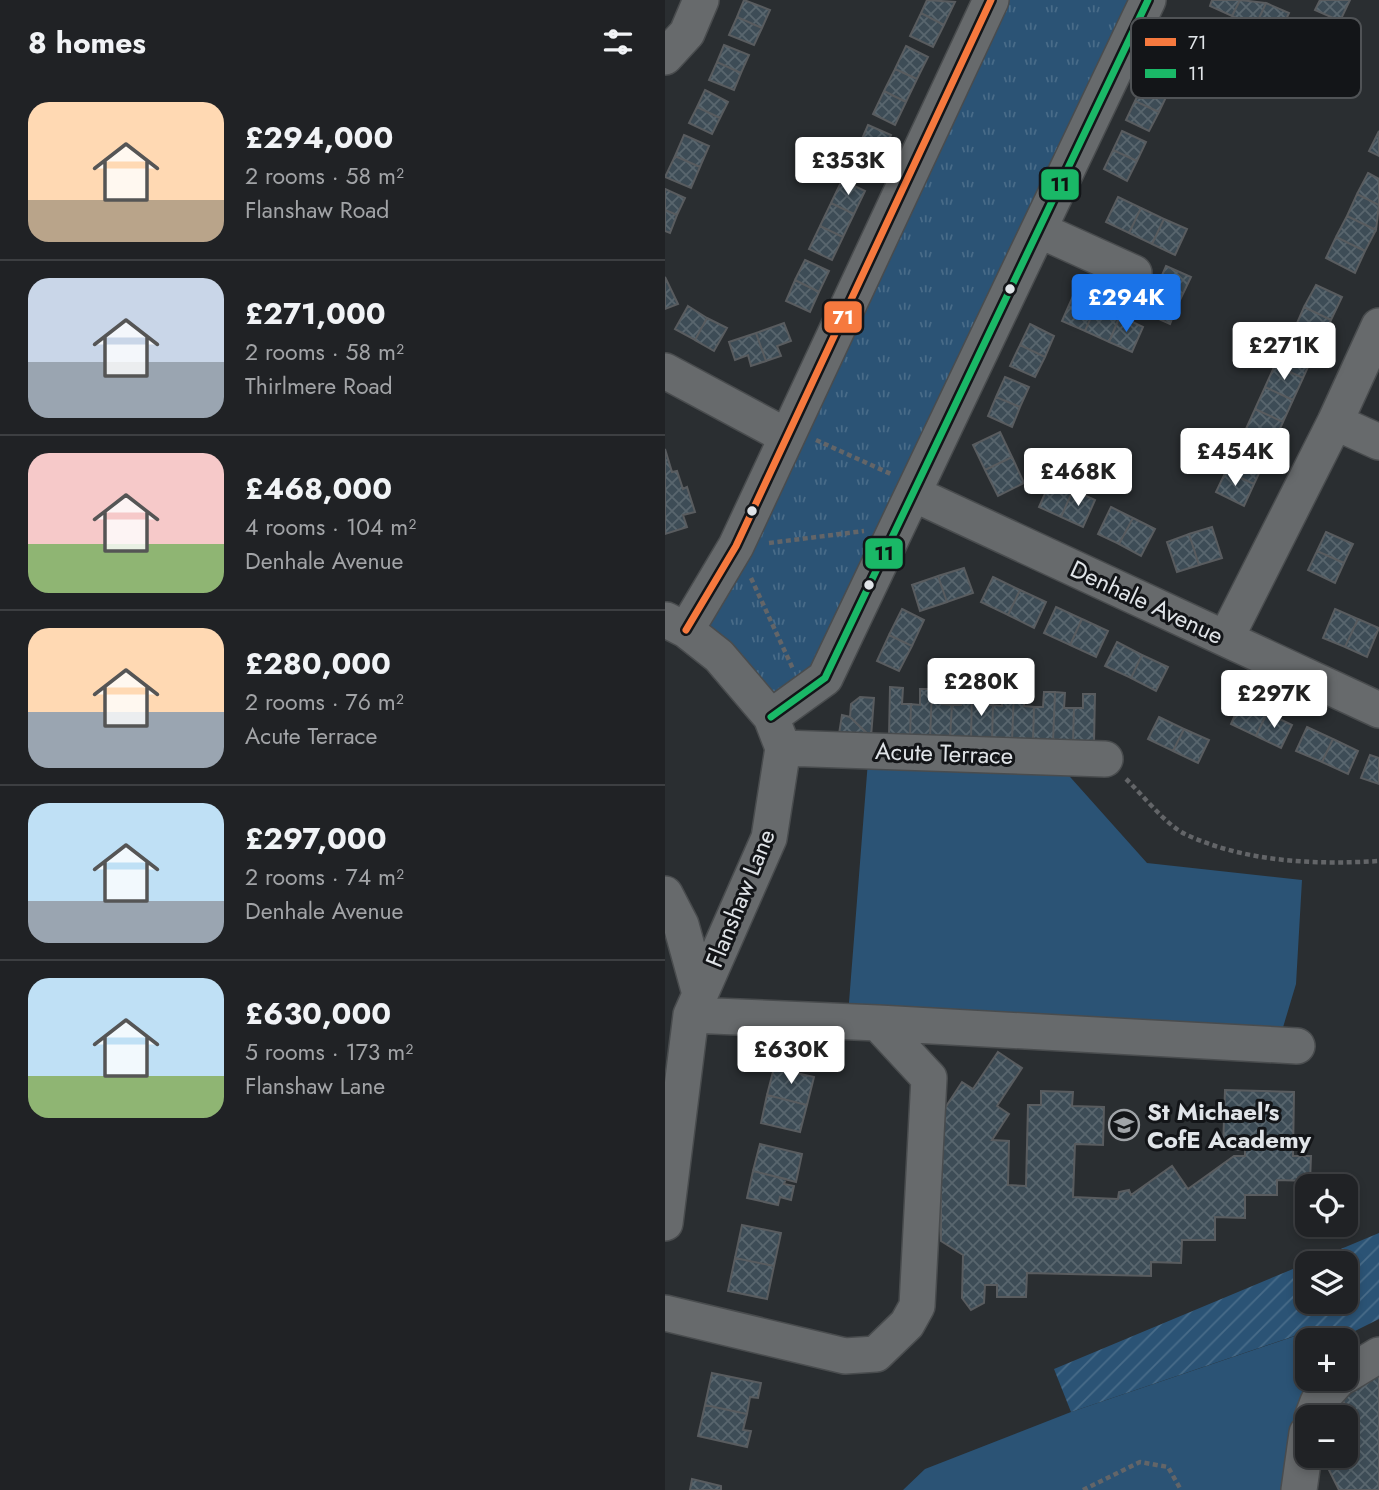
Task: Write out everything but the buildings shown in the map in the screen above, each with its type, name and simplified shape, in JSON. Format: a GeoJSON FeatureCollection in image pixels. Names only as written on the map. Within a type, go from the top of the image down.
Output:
{"type":"FeatureCollection","features":[{"type":"Feature","properties":{"kind":"street"},"geometry":{"type":"LineString","coordinates":[[665,84],[676,45],[701,0]]}},
{"type":"Feature","properties":{"kind":"street"},"geometry":{"type":"LineString","coordinates":[[991,0],[736,547],[676,625],[719,656],[777,732],[805,695],[825,678],[1131,36]]}},
{"type":"Feature","properties":{"kind":"street"},"geometry":{"type":"LineString","coordinates":[[1139,18],[1148,0]]}},
{"type":"Feature","properties":{"kind":"street"},"geometry":{"type":"LineString","coordinates":[[1039,230],[1134,273]]}},
{"type":"Feature","properties":{"kind":"street"},"geometry":{"type":"LineString","coordinates":[[1226,638],[1335,422],[1379,326]]}},
{"type":"Feature","properties":{"kind":"street"},"geometry":{"type":"LineString","coordinates":[[665,370],[788,432]]}},
{"type":"Feature","properties":{"kind":"street"},"geometry":{"type":"LineString","coordinates":[[1335,422],[1379,442]]}},
{"type":"Feature","properties":{"kind":"street","name":"Denhale Avenue"},"geometry":{"type":"LineString","coordinates":[[916,490],[1379,710]]}},
{"type":"Feature","properties":{"kind":"street","name":"Acute Terrace"},"geometry":{"type":"LineString","coordinates":[[777,732],[1105,759]]}},
{"type":"Feature","properties":{"kind":"street","name":"Flanshaw Lane"},"geometry":{"type":"LineString","coordinates":[[665,1223],[696,1005],[769,838],[777,732]]}},
{"type":"Feature","properties":{"kind":"street"},"geometry":{"type":"LineString","coordinates":[[665,894],[681,925],[696,1005],[878,1023],[1297,1046]]}},
{"type":"Feature","properties":{"kind":"street"},"geometry":{"type":"LineString","coordinates":[[665,1313],[845,1356],[876,1354],[907,1324],[917,1306],[929,1078],[878,1023]]}},
{"type":"Feature","properties":{"kind":"street"},"geometry":{"type":"LineString","coordinates":[[1358,1368],[1379,1355]]}},
{"type":"Feature","properties":{"kind":"street"},"geometry":{"type":"LineString","coordinates":[[1317,1405],[1328,1391]]}},
{"type":"Feature","properties":{"kind":"street"},"geometry":{"type":"LineString","coordinates":[[1299,1490],[1302,1468]]}},
{"type":"Feature","properties":{"kind":"path"},"geometry":{"type":"LineString","coordinates":[[788,432],[916,490]]}},
{"type":"Feature","properties":{"kind":"path"},"geometry":{"type":"LineString","coordinates":[[805,695],[736,547],[899,527]]}},
{"type":"Feature","properties":{"kind":"path"},"geometry":{"type":"LineString","coordinates":[[1105,759],[1182,833],[1235,852],[1289,861],[1379,861]]}},
{"type":"Feature","properties":{"kind":"path"},"geometry":{"type":"LineString","coordinates":[[1083,1490],[1140,1462],[1168,1467],[1181,1490]]}},
{"type":"Feature","properties":{"kind":"green space"},"geometry":{"type":"Polygon","coordinates":[[[991,0],[1148,0],[1139,18],[1131,18],[1131,36],[825,678],[771,717],[686,630],[991,0]]]}},
{"type":"Feature","properties":{"kind":"green space"},"geometry":{"type":"Polygon","coordinates":[[[868,761],[1063,769],[1147,863],[1302,880],[1296,984],[1281,1034],[848,1015],[868,761]]]}},
{"type":"Feature","properties":{"kind":"green space"},"geometry":{"type":"Polygon","coordinates":[[[1379,1233],[1379,1319],[1358,1330],[1295,1328],[1295,1336],[1071,1412],[1054,1369],[1295,1268],[1295,1314],[1358,1314],[1358,1251],[1336,1251],[1379,1233]]]}},
{"type":"Feature","properties":{"kind":"green space"},"geometry":{"type":"Polygon","coordinates":[[[1295,1336],[1295,1391],[1303,1391],[1298,1405],[1295,1405],[1289,1490],[903,1490],[925,1469],[1071,1412],[1295,1336]]]}},
{"type":"Feature","properties":{"kind":"transit line","name":"71"},"geometry":{"type":"LineString","coordinates":[[686,630],[736,546],[991,0]]}},
{"type":"Feature","properties":{"kind":"transit line","name":"11"},"geometry":{"type":"LineString","coordinates":[[1139,18],[1148,0]]}},
{"type":"Feature","properties":{"kind":"transit line","name":"11"},"geometry":{"type":"LineString","coordinates":[[771,717],[825,678],[1131,36]]}},
{"type":"Feature","properties":{"kind":"place","name":"St Michael's CofE Academy"},"geometry":{"type":"Point","coordinates":[1124,1125]}}]}
